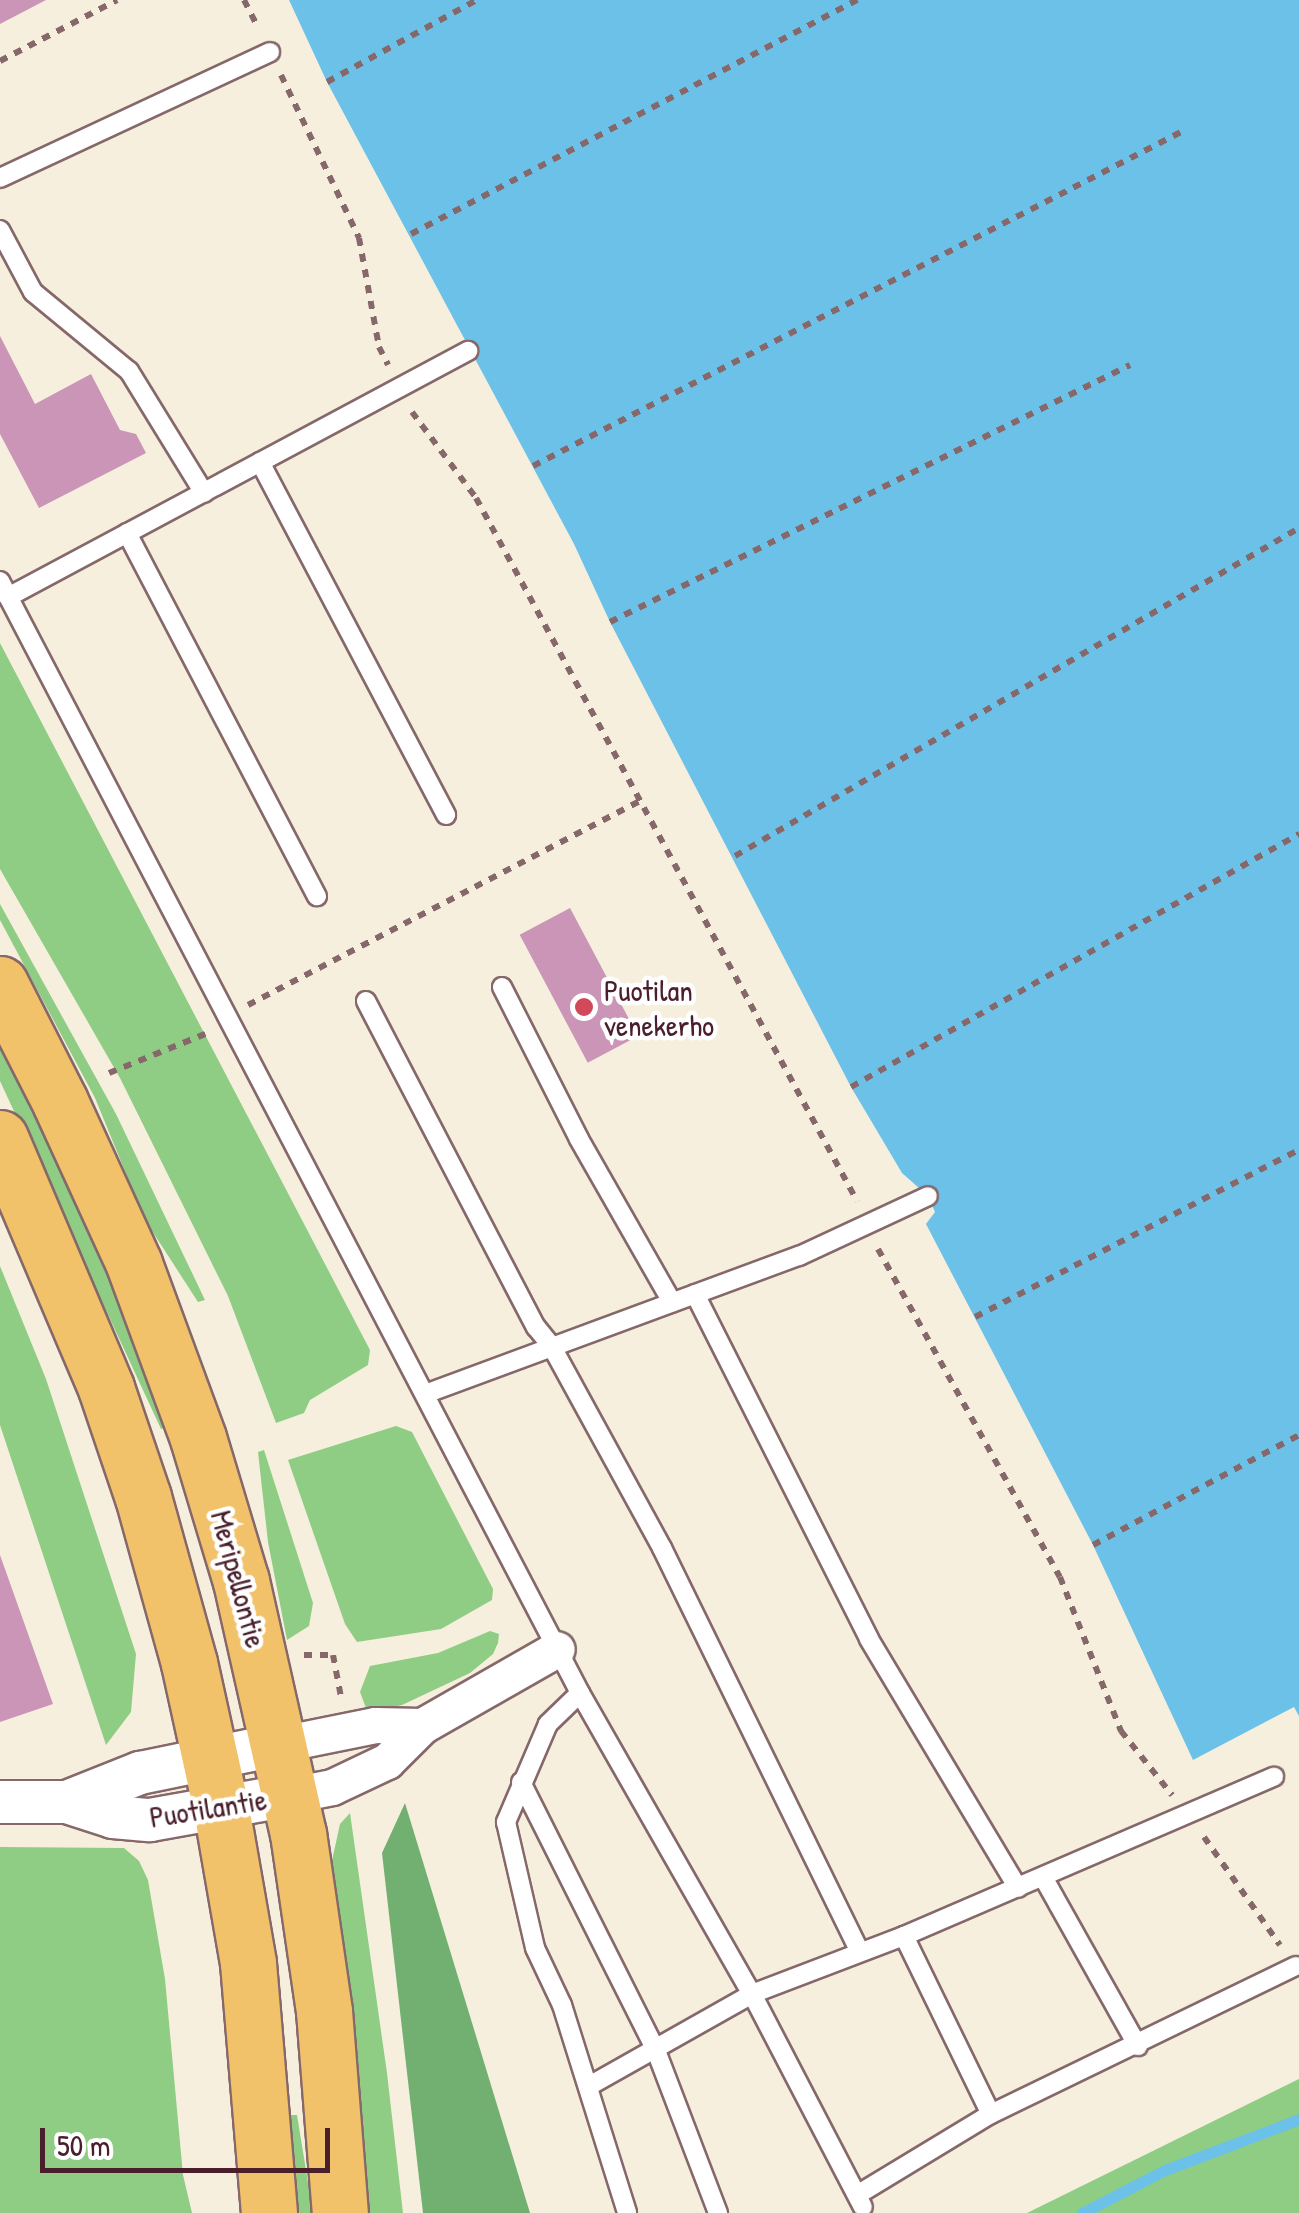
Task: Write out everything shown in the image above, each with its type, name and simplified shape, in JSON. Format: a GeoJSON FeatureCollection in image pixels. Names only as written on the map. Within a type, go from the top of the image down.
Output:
{"type":"FeatureCollection","features":[{"type":"Feature","properties":{"kind":"main road","name":"Meripellontie"},"geometry":{"type":"LineString","coordinates":[[0,984],[96,1179],[169,1355],[225,1527],[286,1770],[324,2011],[340,2213]]}},
{"type":"Feature","properties":{"kind":"main road"},"geometry":{"type":"LineString","coordinates":[[0,1138],[67,1288],[106,1388],[169,1586],[216,1783],[248,1963],[269,2213]]}},
{"type":"Feature","properties":{"kind":"street"},"geometry":{"type":"LineString","coordinates":[[286,1770],[332,1787],[387,1761],[422,1726],[558,1649]]}},
{"type":"Feature","properties":{"kind":"street"},"geometry":{"type":"LineString","coordinates":[[286,1770],[375,1726],[422,1726]]}},
{"type":"Feature","properties":{"kind":"street","name":"Puotilantie"},"geometry":{"type":"LineString","coordinates":[[0,1802],[67,1802],[140,1773],[216,1783],[286,1770]]}},
{"type":"Feature","properties":{"kind":"lane"},"geometry":{"type":"LineString","coordinates":[[0,178],[270,52]]}},
{"type":"Feature","properties":{"kind":"lane"},"geometry":{"type":"LineString","coordinates":[[0,230],[33,292],[129,371],[204,492]]}},
{"type":"Feature","properties":{"kind":"lane"},"geometry":{"type":"LineString","coordinates":[[468,351],[127,533],[4,589],[580,1693],[752,1994],[860,2201],[991,2114],[1296,1966]]}},
{"type":"Feature","properties":{"kind":"lane"},"geometry":{"type":"LineString","coordinates":[[260,462],[446,815]]}},
{"type":"Feature","properties":{"kind":"lane"},"geometry":{"type":"LineString","coordinates":[[127,533],[317,896]]}},
{"type":"Feature","properties":{"kind":"lane"},"geometry":{"type":"LineString","coordinates":[[502,987],[579,1139],[672,1302]]}},
{"type":"Feature","properties":{"kind":"lane"},"geometry":{"type":"LineString","coordinates":[[366,1001],[536,1328],[552,1347],[662,1548],[860,1952]]}},
{"type":"Feature","properties":{"kind":"lane"},"geometry":{"type":"LineString","coordinates":[[425,1394],[799,1256],[928,1196]]}},
{"type":"Feature","properties":{"kind":"lane"},"geometry":{"type":"LineString","coordinates":[[695,1294],[870,1639],[1018,1888]]}},
{"type":"Feature","properties":{"kind":"lane"},"geometry":{"type":"LineString","coordinates":[[580,1693],[548,1724],[506,1822],[535,1948],[562,2006],[627,2213]]}},
{"type":"Feature","properties":{"kind":"lane"},"geometry":{"type":"LineString","coordinates":[[588,2086],[752,1994],[904,1936],[1274,1777]]}},
{"type":"Feature","properties":{"kind":"lane"},"geometry":{"type":"LineString","coordinates":[[521,1782],[655,2048],[718,2213]]}},
{"type":"Feature","properties":{"kind":"lane"},"geometry":{"type":"LineString","coordinates":[[1043,1877],[1138,2046]]}},
{"type":"Feature","properties":{"kind":"lane"},"geometry":{"type":"LineString","coordinates":[[904,1936],[991,2114]]}},
{"type":"Feature","properties":{"kind":"path"},"geometry":{"type":"LineString","coordinates":[[0,61],[117,0]]}},
{"type":"Feature","properties":{"kind":"path"},"geometry":{"type":"LineString","coordinates":[[244,0],[359,238],[379,347],[415,418],[476,498],[643,799],[801,1104],[854,1191],[864,1224],[1060,1578],[1121,1731],[1188,1815],[1296,1966]]}},
{"type":"Feature","properties":{"kind":"path"},"geometry":{"type":"LineString","coordinates":[[327,82],[477,0]]}},
{"type":"Feature","properties":{"kind":"path"},"geometry":{"type":"LineString","coordinates":[[411,234],[857,0]]}},
{"type":"Feature","properties":{"kind":"path"},"geometry":{"type":"LineString","coordinates":[[533,466],[1181,132]]}},
{"type":"Feature","properties":{"kind":"path"},"geometry":{"type":"LineString","coordinates":[[610,622],[1130,365]]}},
{"type":"Feature","properties":{"kind":"path"},"geometry":{"type":"LineString","coordinates":[[734,856],[1299,528]]}},
{"type":"Feature","properties":{"kind":"path"},"geometry":{"type":"LineString","coordinates":[[109,1073],[200,1037],[227,1016],[643,799]]}},
{"type":"Feature","properties":{"kind":"path"},"geometry":{"type":"LineString","coordinates":[[851,1087],[1299,834]]}},
{"type":"Feature","properties":{"kind":"path"},"geometry":{"type":"LineString","coordinates":[[975,1317],[1299,1150]]}},
{"type":"Feature","properties":{"kind":"path"},"geometry":{"type":"LineString","coordinates":[[1093,1545],[1299,1435]]}},
{"type":"Feature","properties":{"kind":"green space"},"geometry":{"type":"Polygon","coordinates":[[[0,643],[370,1350],[368,1365],[310,1400],[304,1413],[276,1423],[228,1296],[120,1078],[0,869],[0,643]]]}},
{"type":"Feature","properties":{"kind":"green space"},"geometry":{"type":"Polygon","coordinates":[[[0,904],[116,1114],[205,1300],[198,1302],[145,1220],[95,1098],[0,920],[0,904]]]}},
{"type":"Feature","properties":{"kind":"green space"},"geometry":{"type":"Polygon","coordinates":[[[0,1025],[73,1178],[169,1426],[161,1429],[0,1081],[0,1025]]]}},
{"type":"Feature","properties":{"kind":"green space"},"geometry":{"type":"Polygon","coordinates":[[[0,1266],[46,1379],[136,1654],[131,1712],[106,1745],[0,1425],[0,1266]]]}},
{"type":"Feature","properties":{"kind":"green space"},"geometry":{"type":"Polygon","coordinates":[[[396,1426],[412,1432],[493,1589],[492,1600],[441,1629],[357,1642],[345,1624],[288,1460],[396,1426]]]}},
{"type":"Feature","properties":{"kind":"green space"},"geometry":{"type":"Polygon","coordinates":[[[264,1450],[313,1603],[309,1626],[287,1640],[268,1542],[258,1452],[264,1450]]]}},
{"type":"Feature","properties":{"kind":"green space"},"geometry":{"type":"Polygon","coordinates":[[[490,1631],[499,1634],[493,1654],[470,1673],[402,1705],[369,1712],[366,1708],[360,1692],[370,1666],[438,1653],[490,1631]]]}},
{"type":"Feature","properties":{"kind":"green space"},"geometry":{"type":"Polygon","coordinates":[[[405,1803],[530,2213],[423,2213],[382,1853],[405,1803]]]}},
{"type":"Feature","properties":{"kind":"green space"},"geometry":{"type":"Polygon","coordinates":[[[350,1813],[403,2213],[368,2213],[353,2013],[331,1865],[340,1824],[350,1813]]]}},
{"type":"Feature","properties":{"kind":"green space"},"geometry":{"type":"Polygon","coordinates":[[[0,1847],[124,1848],[139,1861],[148,1880],[165,1979],[183,2175],[192,2213],[0,2213],[0,1847]]]}},
{"type":"Feature","properties":{"kind":"green space"},"geometry":{"type":"Polygon","coordinates":[[[1299,2079],[1299,2213],[1027,2213],[1299,2079]]]}},
{"type":"Feature","properties":{"kind":"green space"},"geometry":{"type":"Polygon","coordinates":[[[290,2115],[297,2115],[313,2213],[297,2213],[290,2115]]]}},
{"type":"Feature","properties":{"kind":"water"},"geometry":{"type":"Polygon","coordinates":[[[289,0],[1299,0],[1299,1716],[1294,1707],[1193,1760],[1093,1545],[926,1224],[935,1212],[928,1196],[902,1173],[851,1087],[610,622],[574,544],[327,82],[289,0]]]}},
{"type":"Feature","properties":{"kind":"building"},"geometry":{"type":"Polygon","coordinates":[[[0,0],[46,0],[0,24],[0,0]]]}},
{"type":"Feature","properties":{"kind":"building"},"geometry":{"type":"Polygon","coordinates":[[[0,336],[35,404],[91,374],[120,430],[136,434],[146,453],[39,508],[0,434],[0,336]]]}},
{"type":"Feature","properties":{"kind":"building"},"geometry":{"type":"Polygon","coordinates":[[[570,908],[638,1036],[588,1063],[520,935],[570,908]]]}},
{"type":"Feature","properties":{"kind":"building"},"geometry":{"type":"Polygon","coordinates":[[[0,1555],[53,1704],[0,1722],[0,1555]]]}},
{"type":"Feature","properties":{"kind":"waterway"},"geometry":{"type":"LineString","coordinates":[[1082,2213],[1165,2170],[1299,2119]]}},
{"type":"Feature","properties":{"kind":"place","name":"Puotilan venekerho"},"geometry":{"type":"Point","coordinates":[584,1007]}}]}
